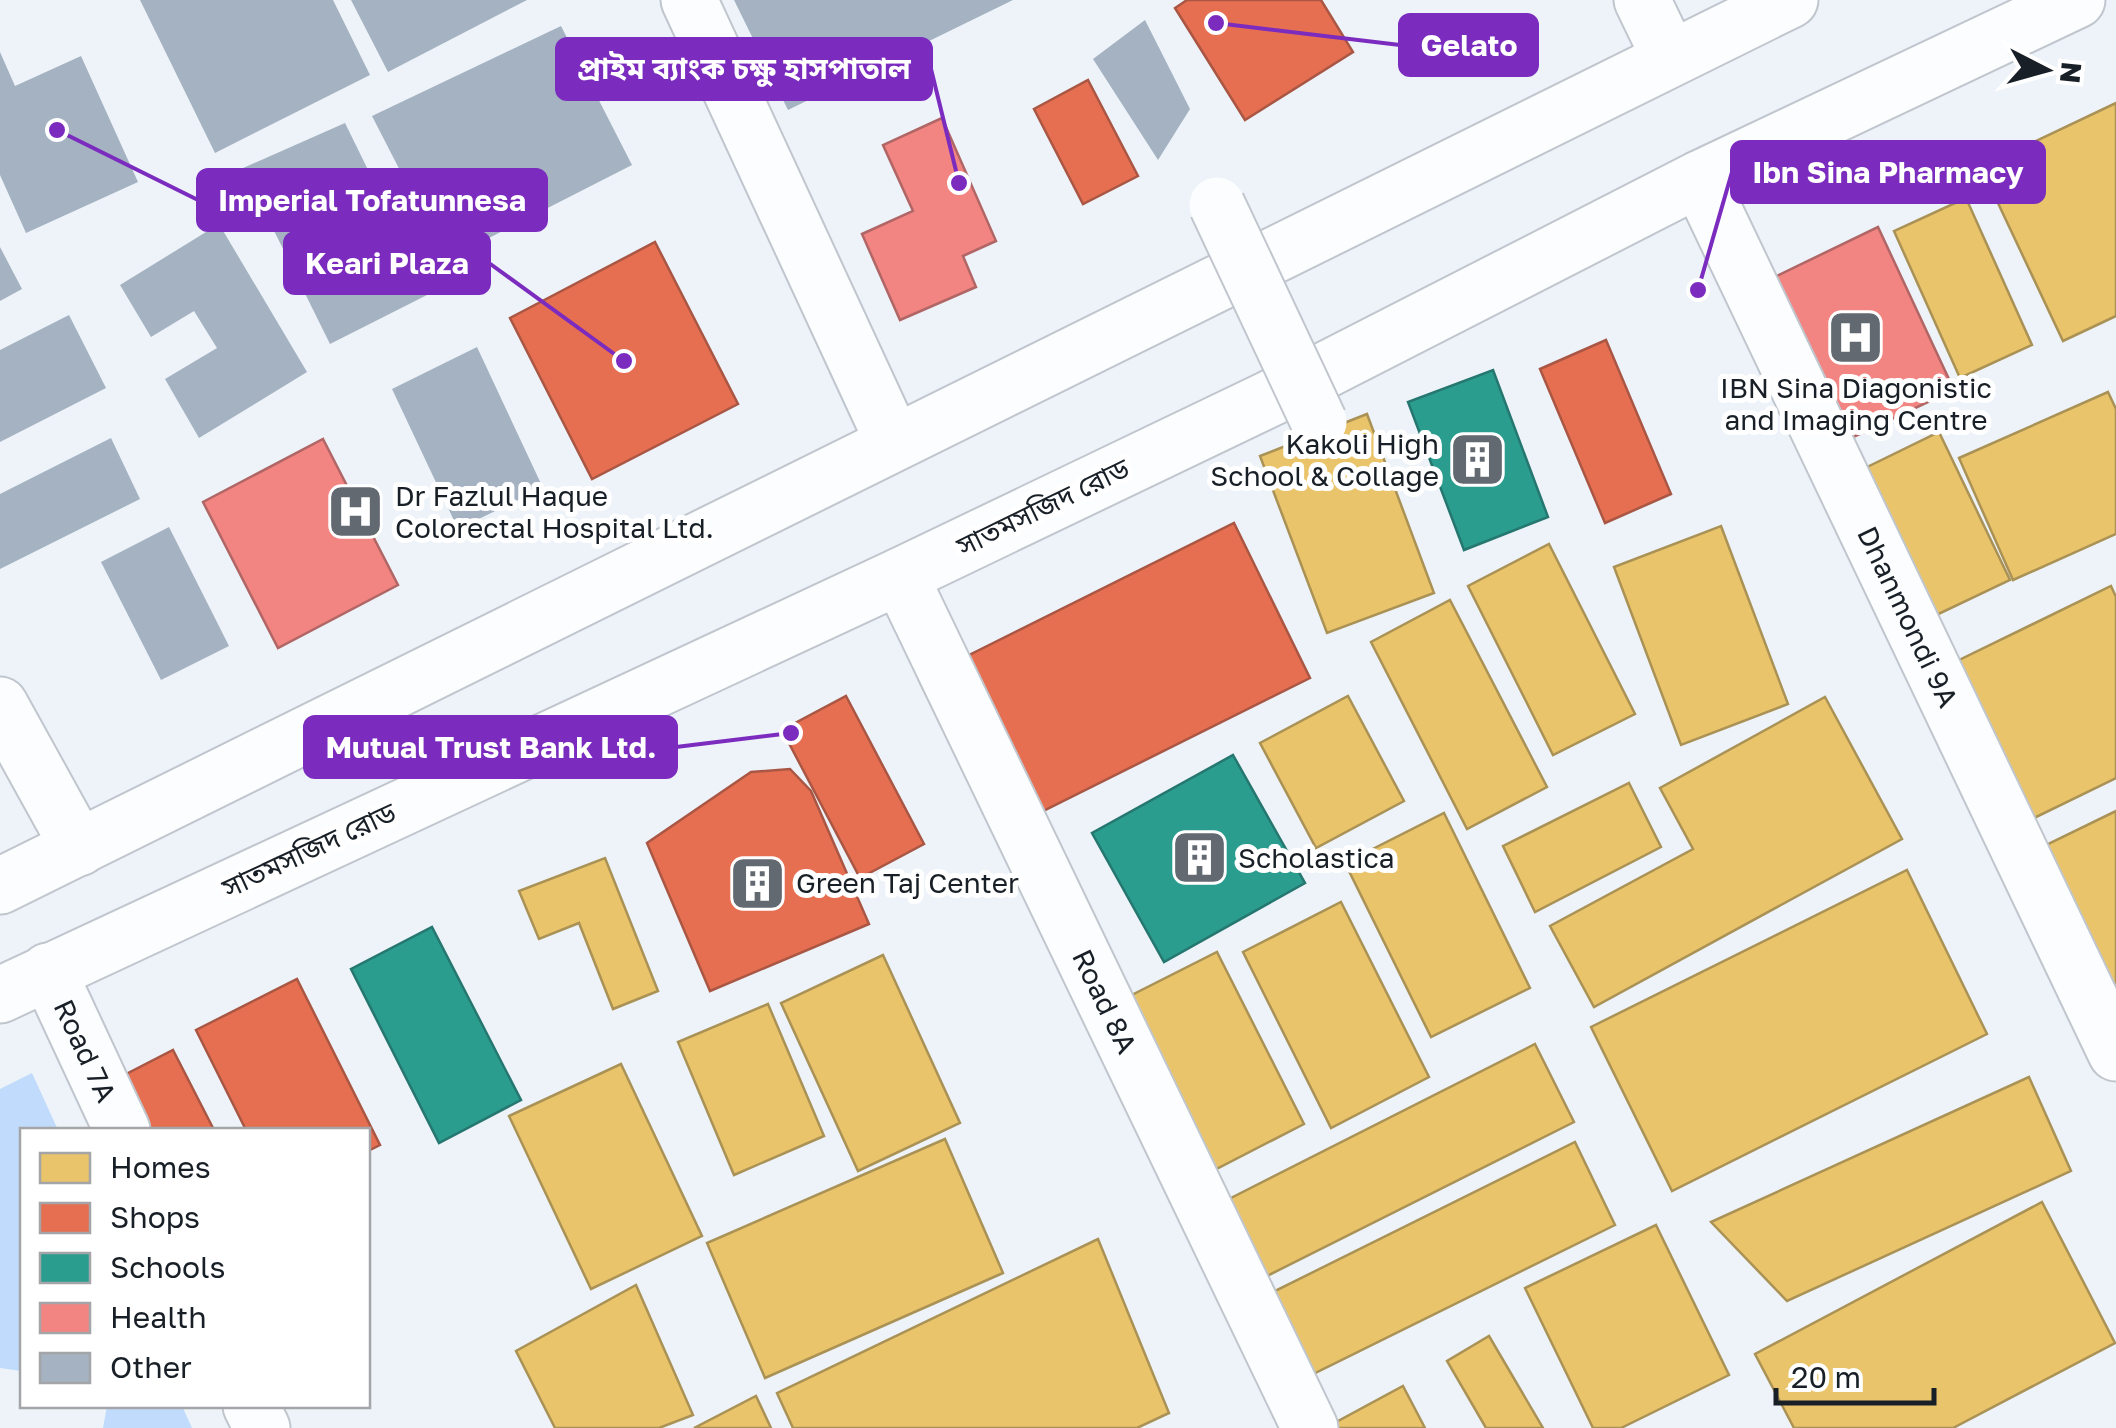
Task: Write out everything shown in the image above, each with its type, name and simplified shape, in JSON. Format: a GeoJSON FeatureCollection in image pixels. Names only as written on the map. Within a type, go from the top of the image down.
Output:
{"type":"FeatureCollection","features":[{"type":"Feature","properties":{"kind":"main road"},"geometry":{"type":"LineString","coordinates":[[689,0],[893,441]]}},
{"type":"Feature","properties":{"kind":"main road"},"geometry":{"type":"LineString","coordinates":[[1642,0],[1670,58]]}},
{"type":"Feature","properties":{"kind":"main road"},"geometry":{"type":"LineString","coordinates":[[0,886],[1790,0]]}},
{"type":"Feature","properties":{"kind":"main road","name":"সাতমসজিদ রোড"},"geometry":{"type":"LineString","coordinates":[[24,983],[900,576],[1271,398],[1699,180],[2077,0]]}},
{"type":"Feature","properties":{"kind":"main road","name":"Dhanmondi 9A"},"geometry":{"type":"LineString","coordinates":[[1699,180],[2116,1053]]}},
{"type":"Feature","properties":{"kind":"main road"},"geometry":{"type":"LineString","coordinates":[[1217,205],[1319,422]]}},
{"type":"Feature","properties":{"kind":"main road","name":"Road 8A"},"geometry":{"type":"LineString","coordinates":[[900,576],[1310,1428]]}},
{"type":"Feature","properties":{"kind":"main road"},"geometry":{"type":"LineString","coordinates":[[0,705],[79,848]]}},
{"type":"Feature","properties":{"kind":"main road","name":"Road 7A"},"geometry":{"type":"LineString","coordinates":[[24,983],[121,1128]]}},
{"type":"Feature","properties":{"kind":"shaded area"},"geometry":{"type":"Polygon","coordinates":[[[32,1073],[57,1128],[20,1128],[20,1371],[0,1368],[0,1089],[32,1073]]]}},
{"type":"Feature","properties":{"kind":"shaded area"},"geometry":{"type":"Polygon","coordinates":[[[107,1408],[183,1408],[192,1428],[103,1428],[107,1408]]]}},
{"type":"Feature","properties":{"kind":"building: Homes"},"geometry":{"type":"Polygon","coordinates":[[[2116,103],[2116,316],[2063,341],[1981,167],[2116,103]]]}},
{"type":"Feature","properties":{"kind":"building: Homes"},"geometry":{"type":"Polygon","coordinates":[[[1966,198],[2032,345],[1960,378],[1894,231],[1966,198]]]}},
{"type":"Feature","properties":{"kind":"building: Homes"},"geometry":{"type":"Polygon","coordinates":[[[2108,392],[2116,409],[2116,534],[2013,580],[1959,458],[2108,392]]]}},
{"type":"Feature","properties":{"kind":"building: Homes"},"geometry":{"type":"Polygon","coordinates":[[[1367,414],[1434,593],[1327,633],[1260,456],[1367,414]]]}},
{"type":"Feature","properties":{"kind":"building: Homes"},"geometry":{"type":"Polygon","coordinates":[[[1939,432],[2010,580],[1928,619],[1859,471],[1939,432]]]}},
{"type":"Feature","properties":{"kind":"building: Homes"},"geometry":{"type":"Polygon","coordinates":[[[1721,526],[1788,704],[1681,745],[1614,567],[1721,526]]]}},
{"type":"Feature","properties":{"kind":"building: Homes"},"geometry":{"type":"Polygon","coordinates":[[[1549,544],[1635,714],[1553,755],[1468,586],[1549,544]]]}},
{"type":"Feature","properties":{"kind":"building: Homes"},"geometry":{"type":"Polygon","coordinates":[[[2111,586],[2116,597],[2116,778],[2032,819],[1955,662],[2111,586]]]}},
{"type":"Feature","properties":{"kind":"building: Homes"},"geometry":{"type":"Polygon","coordinates":[[[1450,600],[1547,787],[1467,829],[1371,642],[1450,600]]]}},
{"type":"Feature","properties":{"kind":"building: Homes"},"geometry":{"type":"Polygon","coordinates":[[[1348,696],[1404,801],[1316,848],[1260,743],[1348,696]]]}},
{"type":"Feature","properties":{"kind":"building: Homes"},"geometry":{"type":"Polygon","coordinates":[[[1825,697],[1902,839],[1594,1007],[1550,926],[1693,849],[1660,788],[1825,697]]]}},
{"type":"Feature","properties":{"kind":"building: Homes"},"geometry":{"type":"Polygon","coordinates":[[[1629,783],[1661,847],[1535,912],[1503,846],[1629,783]]]}},
{"type":"Feature","properties":{"kind":"building: Homes"},"geometry":{"type":"Polygon","coordinates":[[[2116,811],[2116,1007],[2032,852],[2116,811]]]}},
{"type":"Feature","properties":{"kind":"building: Homes"},"geometry":{"type":"Polygon","coordinates":[[[1444,813],[1530,988],[1431,1037],[1345,863],[1444,813]]]}},
{"type":"Feature","properties":{"kind":"building: Homes"},"geometry":{"type":"Polygon","coordinates":[[[605,858],[658,991],[613,1009],[579,923],[539,939],[519,891],[605,858]]]}},
{"type":"Feature","properties":{"kind":"building: Homes"},"geometry":{"type":"Polygon","coordinates":[[[1907,870],[1987,1034],[1672,1191],[1591,1027],[1907,870]]]}},
{"type":"Feature","properties":{"kind":"building: Homes"},"geometry":{"type":"Polygon","coordinates":[[[1341,902],[1429,1077],[1331,1128],[1243,952],[1341,902]]]}},
{"type":"Feature","properties":{"kind":"building: Homes"},"geometry":{"type":"Polygon","coordinates":[[[1217,952],[1304,1124],[1197,1179],[1110,1006],[1217,952]]]}},
{"type":"Feature","properties":{"kind":"building: Homes"},"geometry":{"type":"Polygon","coordinates":[[[883,955],[960,1123],[858,1171],[781,1003],[883,955]]]}},
{"type":"Feature","properties":{"kind":"building: Homes"},"geometry":{"type":"Polygon","coordinates":[[[768,1004],[824,1136],[734,1175],[678,1042],[768,1004]]]}},
{"type":"Feature","properties":{"kind":"building: Homes"},"geometry":{"type":"Polygon","coordinates":[[[1535,1044],[1574,1122],[1263,1278],[1225,1201],[1535,1044]]]}},
{"type":"Feature","properties":{"kind":"building: Homes"},"geometry":{"type":"Polygon","coordinates":[[[621,1064],[702,1236],[591,1289],[509,1116],[621,1064]]]}},
{"type":"Feature","properties":{"kind":"building: Homes"},"geometry":{"type":"Polygon","coordinates":[[[2029,1077],[2071,1171],[1787,1301],[1711,1222],[2029,1077]]]}},
{"type":"Feature","properties":{"kind":"building: Homes"},"geometry":{"type":"Polygon","coordinates":[[[945,1139],[1003,1273],[765,1378],[707,1243],[945,1139]]]}},
{"type":"Feature","properties":{"kind":"building: Homes"},"geometry":{"type":"Polygon","coordinates":[[[1575,1142],[1615,1225],[1305,1378],[1265,1296],[1575,1142]]]}},
{"type":"Feature","properties":{"kind":"building: Homes"},"geometry":{"type":"Polygon","coordinates":[[[2042,1202],[2115,1343],[1953,1428],[1794,1428],[1755,1354],[2042,1202]]]}},
{"type":"Feature","properties":{"kind":"building: Homes"},"geometry":{"type":"Polygon","coordinates":[[[1656,1225],[1729,1375],[1621,1428],[1593,1428],[1525,1288],[1656,1225]]]}},
{"type":"Feature","properties":{"kind":"building: Homes"},"geometry":{"type":"Polygon","coordinates":[[[1098,1239],[1169,1413],[1137,1428],[793,1428],[777,1393],[1098,1239]]]}},
{"type":"Feature","properties":{"kind":"building: Homes"},"geometry":{"type":"Polygon","coordinates":[[[636,1285],[693,1415],[659,1428],[555,1428],[516,1351],[636,1285]]]}},
{"type":"Feature","properties":{"kind":"building: Homes"},"geometry":{"type":"Polygon","coordinates":[[[1489,1336],[1543,1428],[1486,1428],[1447,1361],[1489,1336]]]}},
{"type":"Feature","properties":{"kind":"building: Homes"},"geometry":{"type":"Polygon","coordinates":[[[1403,1386],[1425,1428],[1325,1428],[1403,1386]]]}},
{"type":"Feature","properties":{"kind":"building: Homes"},"geometry":{"type":"Polygon","coordinates":[[[756,1396],[771,1428],[694,1428],[756,1396]]]}},
{"type":"Feature","properties":{"kind":"building: Shops"},"geometry":{"type":"Polygon","coordinates":[[[1187,0],[1321,0],[1353,52],[1245,120],[1175,8],[1187,0]]]}},
{"type":"Feature","properties":{"kind":"building: Shops"},"geometry":{"type":"Polygon","coordinates":[[[1088,80],[1138,176],[1083,204],[1034,109],[1088,80]]]}},
{"type":"Feature","properties":{"kind":"building: Shops"},"geometry":{"type":"Polygon","coordinates":[[[655,242],[738,404],[592,479],[510,318],[655,242]]]}},
{"type":"Feature","properties":{"kind":"building: Shops"},"geometry":{"type":"Polygon","coordinates":[[[1606,340],[1671,494],[1605,523],[1540,369],[1606,340]]]}},
{"type":"Feature","properties":{"kind":"building: Shops"},"geometry":{"type":"Polygon","coordinates":[[[1234,523],[1310,678],[995,835],[919,680],[1234,523]]]}},
{"type":"Feature","properties":{"kind":"building: Shops"},"geometry":{"type":"Polygon","coordinates":[[[846,696],[924,844],[860,878],[782,730],[846,696]]]}},
{"type":"Feature","properties":{"kind":"building: Shops","name":"Green Taj Center"},"geometry":{"type":"Polygon","coordinates":[[[790,769],[811,791],[869,924],[710,991],[647,843],[751,772],[790,769]]]}},
{"type":"Feature","properties":{"kind":"building: Shops"},"geometry":{"type":"Polygon","coordinates":[[[297,979],[380,1145],[370,1150],[370,1128],[245,1128],[196,1030],[297,979]]]}},
{"type":"Feature","properties":{"kind":"building: Shops"},"geometry":{"type":"Polygon","coordinates":[[[173,1050],[213,1128],[122,1128],[101,1087],[173,1050]]]}},
{"type":"Feature","properties":{"kind":"building: Schools","name":"Kakoli High School & Collage"},"geometry":{"type":"Polygon","coordinates":[[[1493,370],[1548,517],[1464,550],[1408,402],[1493,370]]]}},
{"type":"Feature","properties":{"kind":"building: Schools","name":"Scholastica"},"geometry":{"type":"Polygon","coordinates":[[[1233,755],[1305,883],[1164,962],[1092,833],[1233,755]]]}},
{"type":"Feature","properties":{"kind":"building: Schools"},"geometry":{"type":"Polygon","coordinates":[[[432,927],[521,1100],[439,1143],[351,969],[432,927]]]}},
{"type":"Feature","properties":{"kind":"building: Health"},"geometry":{"type":"Polygon","coordinates":[[[942,118],[996,241],[963,256],[976,287],[900,320],[862,234],[913,211],[883,145],[942,118]]]}},
{"type":"Feature","properties":{"kind":"building: Health","name":"IBN Sina Diagonistic and Imaging Centre"},"geometry":{"type":"Polygon","coordinates":[[[1878,227],[1954,390],[1834,446],[1758,285],[1878,227]]]}},
{"type":"Feature","properties":{"kind":"building: Health"},"geometry":{"type":"Polygon","coordinates":[[[323,439],[398,585],[278,648],[203,502],[323,439]]]}},
{"type":"Feature","properties":{"kind":"building: Other"},"geometry":{"type":"Polygon","coordinates":[[[140,0],[333,0],[370,75],[215,153],[140,0]]]}},
{"type":"Feature","properties":{"kind":"building: Other"},"geometry":{"type":"Polygon","coordinates":[[[351,0],[527,0],[388,72],[351,0]]]}},
{"type":"Feature","properties":{"kind":"building: Other"},"geometry":{"type":"Polygon","coordinates":[[[734,0],[1013,0],[788,110],[734,0]]]}},
{"type":"Feature","properties":{"kind":"building: Other"},"geometry":{"type":"Polygon","coordinates":[[[1145,20],[1190,109],[1158,160],[1093,59],[1145,20]]]}},
{"type":"Feature","properties":{"kind":"building: Other"},"geometry":{"type":"Polygon","coordinates":[[[561,26],[632,165],[446,260],[372,116],[561,26]]]}},
{"type":"Feature","properties":{"kind":"building: Other"},"geometry":{"type":"Polygon","coordinates":[[[0,52],[15,86],[81,56],[138,182],[26,233],[0,175],[0,52]]]}},
{"type":"Feature","properties":{"kind":"building: Other"},"geometry":{"type":"Polygon","coordinates":[[[345,123],[429,294],[330,344],[243,168],[345,123]]]}},
{"type":"Feature","properties":{"kind":"building: Other"},"geometry":{"type":"Polygon","coordinates":[[[219,224],[307,372],[199,438],[165,379],[217,348],[194,311],[151,337],[120,285],[219,224]]]}},
{"type":"Feature","properties":{"kind":"building: Other"},"geometry":{"type":"Polygon","coordinates":[[[0,247],[22,289],[0,301],[0,247]]]}},
{"type":"Feature","properties":{"kind":"building: Other"},"geometry":{"type":"Polygon","coordinates":[[[69,315],[106,388],[0,442],[0,350],[69,315]]]}},
{"type":"Feature","properties":{"kind":"building: Other"},"geometry":{"type":"Polygon","coordinates":[[[477,347],[543,488],[458,529],[392,389],[477,347]]]}},
{"type":"Feature","properties":{"kind":"building: Other"},"geometry":{"type":"Polygon","coordinates":[[[111,438],[140,499],[0,569],[0,494],[111,438]]]}},
{"type":"Feature","properties":{"kind":"building: Other"},"geometry":{"type":"Polygon","coordinates":[[[169,527],[229,646],[161,680],[101,562],[169,527]]]}},
{"type":"Feature","properties":{"kind":"place","name":"Gelato"},"geometry":{"type":"Point","coordinates":[1216,23]}},
{"type":"Feature","properties":{"kind":"place","name":"Imperial Tofatunnesa"},"geometry":{"type":"Point","coordinates":[57,130]}},
{"type":"Feature","properties":{"kind":"place","name":"প্রাইম ব্যাংক চক্ষু হাসপাতাল"},"geometry":{"type":"Point","coordinates":[959,183]}},
{"type":"Feature","properties":{"kind":"place","name":"Ibn Sina Pharmacy"},"geometry":{"type":"Point","coordinates":[1698,290]}},
{"type":"Feature","properties":{"kind":"place","name":"IBN Sina Diagonistic and Imaging Centre"},"geometry":{"type":"Point","coordinates":[1856,337]}},
{"type":"Feature","properties":{"kind":"place","name":"Keari Plaza"},"geometry":{"type":"Point","coordinates":[624,361]}},
{"type":"Feature","properties":{"kind":"place","name":"Kakoli High School & Collage"},"geometry":{"type":"Point","coordinates":[1478,460]}},
{"type":"Feature","properties":{"kind":"place","name":"Dr Fazlul Haque Colorectal Hospital Ltd."},"geometry":{"type":"Point","coordinates":[356,512]}},
{"type":"Feature","properties":{"kind":"place","name":"Mutual Trust Bank Ltd."},"geometry":{"type":"Point","coordinates":[791,733]}},
{"type":"Feature","properties":{"kind":"place","name":"Scholastica"},"geometry":{"type":"Point","coordinates":[1199,858]}},
{"type":"Feature","properties":{"kind":"place","name":"Green Taj Center"},"geometry":{"type":"Point","coordinates":[757,883]}}]}
